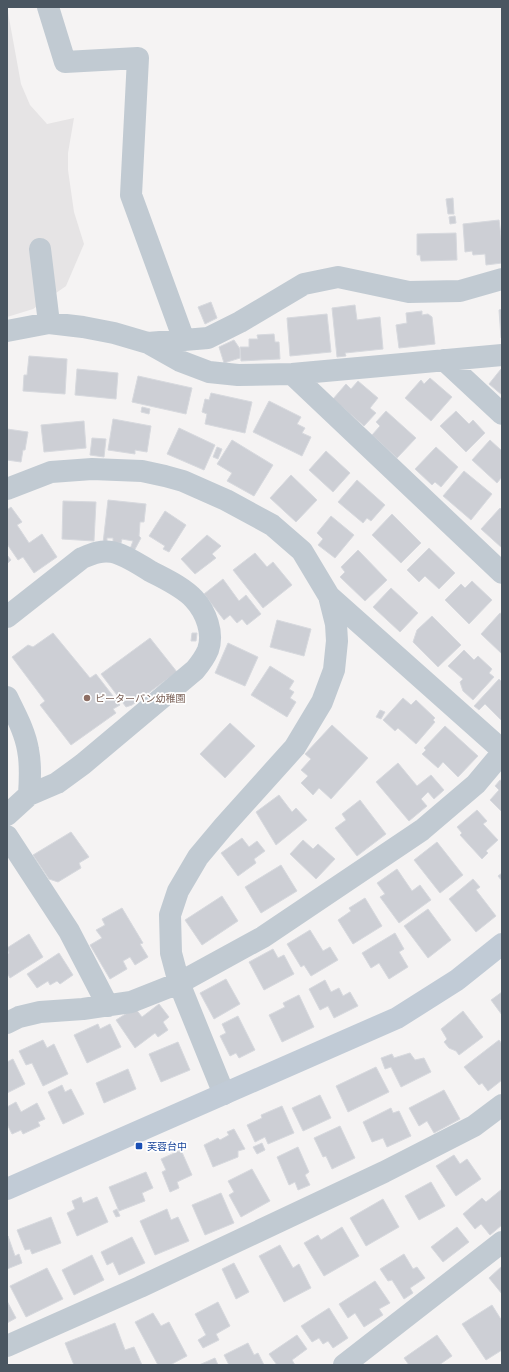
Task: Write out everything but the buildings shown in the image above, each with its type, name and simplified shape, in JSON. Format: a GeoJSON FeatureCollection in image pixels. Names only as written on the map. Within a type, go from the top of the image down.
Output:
{"type":"FeatureCollection","features":[{"type":"Feature","properties":{"kind":"street"},"geometry":{"type":"LineString","coordinates":[[48,7],[64,62],[138,58],[131,195],[184,340]]}},
{"type":"Feature","properties":{"kind":"street"},"geometry":{"type":"LineString","coordinates":[[40,248],[49,323]]}},
{"type":"Feature","properties":{"kind":"street"},"geometry":{"type":"LineString","coordinates":[[148,343],[208,338],[240,322],[304,284],[338,277],[409,292],[460,291],[502,279]]}},
{"type":"Feature","properties":{"kind":"street"},"geometry":{"type":"LineString","coordinates":[[7,331],[49,323],[83,327],[148,343],[180,361],[209,372],[238,375],[292,374],[502,354]]}},
{"type":"Feature","properties":{"kind":"street"},"geometry":{"type":"LineString","coordinates":[[444,360],[502,414]]}},
{"type":"Feature","properties":{"kind":"street"},"geometry":{"type":"LineString","coordinates":[[292,374],[502,573]]}},
{"type":"Feature","properties":{"kind":"street"},"geometry":{"type":"LineString","coordinates":[[7,489],[51,472],[92,469],[142,471],[183,481],[226,500],[272,525],[302,551],[329,596],[336,624],[337,641],[334,670],[322,702],[295,747],[198,857],[178,892],[170,915],[169,932],[171,953],[179,982],[224,1094]]}},
{"type":"Feature","properties":{"kind":"street"},"geometry":{"type":"LineString","coordinates":[[7,617],[82,558],[96,552],[112,552],[130,559],[164,578],[194,598],[203,610],[208,624],[210,638],[208,650],[195,670],[82,764],[57,783],[29,795],[7,815]]}},
{"type":"Feature","properties":{"kind":"street"},"geometry":{"type":"LineString","coordinates":[[329,596],[502,750]]}},
{"type":"Feature","properties":{"kind":"street"},"geometry":{"type":"LineString","coordinates":[[7,697],[21,726],[28,750],[30,774],[29,795]]}},
{"type":"Feature","properties":{"kind":"street"},"geometry":{"type":"LineString","coordinates":[[7,1023],[40,1012],[83,1009],[131,1002],[179,982],[263,937],[422,830],[476,784],[502,754]]}},
{"type":"Feature","properties":{"kind":"street"},"geometry":{"type":"LineString","coordinates":[[7,836],[69,932],[108,1006]]}},
{"type":"Feature","properties":{"kind":"street"},"geometry":{"type":"LineString","coordinates":[[7,1189],[397,1018],[457,980],[502,944]]}},
{"type":"Feature","properties":{"kind":"street"},"geometry":{"type":"LineString","coordinates":[[7,1346],[140,1288],[384,1172],[474,1126],[502,1105]]}},
{"type":"Feature","properties":{"kind":"street"},"geometry":{"type":"LineString","coordinates":[[344,1365],[502,1242]]}},
{"type":"Feature","properties":{"kind":"shaded area"},"geometry":{"type":"Polygon","coordinates":[[[7,7],[21,84],[30,105],[47,124],[74,118],[68,153],[68,170],[74,212],[84,244],[66,286],[33,309],[7,317],[7,7]]]}},
{"type":"Feature","properties":{"kind":"place","name":"ピーターパン幼稚園"},"geometry":{"type":"Point","coordinates":[87,698]}},
{"type":"Feature","properties":{"kind":"place","name":"芙蓉台中"},"geometry":{"type":"Point","coordinates":[139,1146]}}]}
